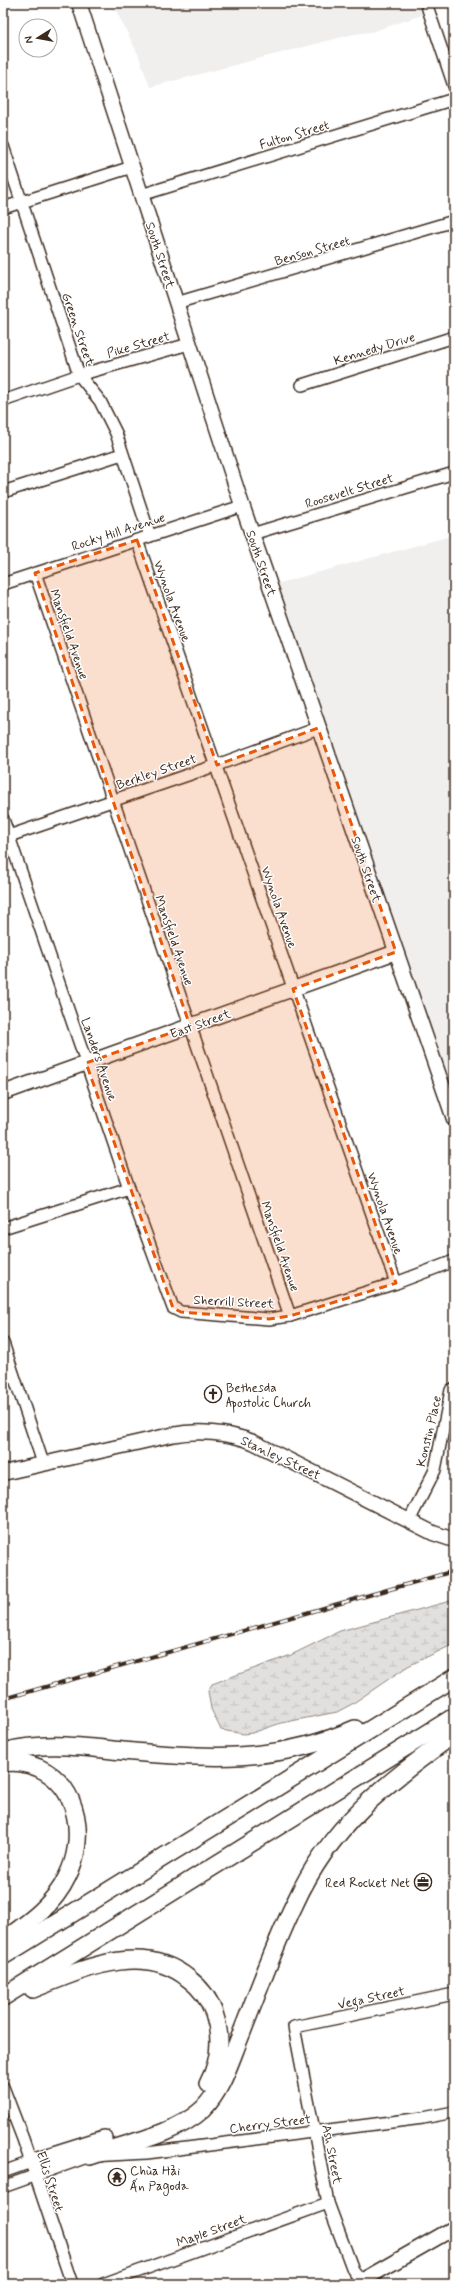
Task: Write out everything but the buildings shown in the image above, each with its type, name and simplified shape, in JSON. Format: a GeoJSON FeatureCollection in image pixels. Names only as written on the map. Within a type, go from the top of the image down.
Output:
{"type":"FeatureCollection","features":[{"type":"Feature","properties":{"kind":"highway"},"geometry":{"type":"LineString","coordinates":[[3,1956],[454,1678]]}},
{"type":"Feature","properties":{"kind":"highway"},"geometry":{"type":"LineString","coordinates":[[3,1752],[28,1747],[52,1745],[201,1758],[260,1755],[302,1748],[329,1740],[380,1717],[404,1709]]}},
{"type":"Feature","properties":{"kind":"highway"},"geometry":{"type":"LineString","coordinates":[[3,1998],[454,1717]]}},
{"type":"Feature","properties":{"kind":"highway"},"geometry":{"type":"LineString","coordinates":[[90,2156],[178,2126],[191,2118],[209,2102],[225,2073],[294,1904],[318,1861],[340,1831],[368,1801],[454,1734]]}},
{"type":"Feature","properties":{"kind":"highway"},"geometry":{"type":"LineString","coordinates":[[3,1763],[18,1762],[34,1766],[59,1782],[72,1805],[77,1832],[73,1864],[60,1889],[36,1916],[3,1940]]}},
{"type":"Feature","properties":{"kind":"highway"},"geometry":{"type":"LineString","coordinates":[[3,1998],[91,1966],[123,1961],[153,1962],[180,1971],[199,1988],[211,2006],[218,2030],[218,2054],[213,2073],[200,2095],[184,2110],[165,2119],[32,2168]]}},
{"type":"Feature","properties":{"kind":"main road","name":"South Street"},"geometry":{"type":"LineString","coordinates":[[79,3],[242,506],[453,1113]]}},
{"type":"Feature","properties":{"kind":"main road","name":"East Street"},"geometry":{"type":"LineString","coordinates":[[3,1093],[396,952]]}},
{"type":"Feature","properties":{"kind":"main road","name":"Stanley Street"},"geometry":{"type":"LineString","coordinates":[[3,1473],[177,1434],[212,1433],[235,1436],[263,1446],[433,1533],[454,1540]]}},
{"type":"Feature","properties":{"kind":"main road"},"geometry":{"type":"LineString","coordinates":[[360,2283],[454,2228]]}},
{"type":"Feature","properties":{"kind":"street"},"geometry":{"type":"LineString","coordinates":[[426,3],[454,86]]}},
{"type":"Feature","properties":{"kind":"street","name":"Fulton Street"},"geometry":{"type":"LineString","coordinates":[[142,195],[454,99]]}},
{"type":"Feature","properties":{"kind":"street","name":"Green Street"},"geometry":{"type":"LineString","coordinates":[[3,146],[79,375],[100,401],[116,433],[150,536]]}},
{"type":"Feature","properties":{"kind":"street"},"geometry":{"type":"LineString","coordinates":[[3,208],[132,167]]}},
{"type":"Feature","properties":{"kind":"street","name":"Benson Street"},"geometry":{"type":"LineString","coordinates":[[176,304],[454,221]]}},
{"type":"Feature","properties":{"kind":"street","name":"Kennedy Drive"},"geometry":{"type":"LineString","coordinates":[[302,385],[454,337]]}},
{"type":"Feature","properties":{"kind":"street","name":"Pike Street"},"geometry":{"type":"LineString","coordinates":[[3,401],[79,375],[189,344]]}},
{"type":"Feature","properties":{"kind":"street"},"geometry":{"type":"LineString","coordinates":[[3,492],[122,454]]}},
{"type":"Feature","properties":{"kind":"street","name":"Roosevelt Street"},"geometry":{"type":"LineString","coordinates":[[252,534],[454,473]]}},
{"type":"Feature","properties":{"kind":"street","name":"Rocky Hill Avenue"},"geometry":{"type":"LineString","coordinates":[[3,584],[242,506]]}},
{"type":"Feature","properties":{"kind":"street","name":"Wynola Avenue"},"geometry":{"type":"LineString","coordinates":[[137,540],[217,765],[293,989],[396,1283]]}},
{"type":"Feature","properties":{"kind":"street","name":"Mansfield Avenue"},"geometry":{"type":"LineString","coordinates":[[35,573],[290,1316]]}},
{"type":"Feature","properties":{"kind":"street","name":"Berkley Street"},"geometry":{"type":"LineString","coordinates":[[6,837],[217,765],[318,728]]}},
{"type":"Feature","properties":{"kind":"street","name":"Landers Avenue"},"geometry":{"type":"LineString","coordinates":[[3,819],[6,837],[129,1188],[173,1308]]}},
{"type":"Feature","properties":{"kind":"street"},"geometry":{"type":"LineString","coordinates":[[3,1228],[129,1188]]}},
{"type":"Feature","properties":{"kind":"street","name":"Sherrill Street"},"geometry":{"type":"LineString","coordinates":[[173,1308],[181,1312],[269,1319],[290,1316],[396,1283],[454,1261]]}},
{"type":"Feature","properties":{"kind":"street"},"geometry":{"type":"LineString","coordinates":[[3,1343],[43,1463]]}},
{"type":"Feature","properties":{"kind":"street","name":"Konstin Place"},"geometry":{"type":"LineString","coordinates":[[409,1521],[435,1470],[451,1390]]}},
{"type":"Feature","properties":{"kind":"street","name":"Vega Street"},"geometry":{"type":"LineString","coordinates":[[294,2027],[454,1994]]}},
{"type":"Feature","properties":{"kind":"street","name":"Ash Street"},"geometry":{"type":"LineString","coordinates":[[294,2027],[328,2203],[353,2270],[360,2283]]}},
{"type":"Feature","properties":{"kind":"street","name":"Ellis Street"},"geometry":{"type":"LineString","coordinates":[[3,2087],[72,2284]]}},
{"type":"Feature","properties":{"kind":"street","name":"Cherry Street"},"geometry":{"type":"LineString","coordinates":[[32,2168],[90,2156],[147,2153],[314,2132],[454,2112]]}},
{"type":"Feature","properties":{"kind":"street"},"geometry":{"type":"LineString","coordinates":[[3,2172],[32,2168]]}},
{"type":"Feature","properties":{"kind":"street"},"geometry":{"type":"LineString","coordinates":[[3,2187],[32,2168]]}},
{"type":"Feature","properties":{"kind":"street","name":"Maple Street"},"geometry":{"type":"LineString","coordinates":[[103,2284],[328,2203]]}},
{"type":"Feature","properties":{"kind":"highlighted area"},"geometry":{"type":"Polygon","coordinates":[[[137,540],[217,765],[318,728],[396,952],[293,989],[396,1283],[290,1316],[269,1319],[181,1312],[173,1308],[86,1063],[190,1026],[35,573],[137,540]]]}},
{"type":"Feature","properties":{"kind":"shaded area"},"geometry":{"type":"Polygon","coordinates":[[[112,3],[443,3],[420,9],[422,15],[371,32],[354,34],[150,87],[138,54],[112,3]]]}},
{"type":"Feature","properties":{"kind":"shaded area"},"geometry":{"type":"Polygon","coordinates":[[[454,535],[454,1096],[276,584],[454,535]]]}},
{"type":"Feature","properties":{"kind":"green space"},"geometry":{"type":"Polygon","coordinates":[[[454,1600],[454,1644],[408,1666],[352,1704],[337,1712],[281,1723],[252,1733],[244,1734],[221,1730],[211,1709],[208,1691],[212,1684],[291,1655],[340,1631],[454,1600]]]}},
{"type":"Feature","properties":{"kind":"railway"},"geometry":{"type":"LineString","coordinates":[[3,1699],[454,1571]]}},
{"type":"Feature","properties":{"kind":"place","name":"Bethesda Apostolic Church"},"geometry":{"type":"Point","coordinates":[213,1394]}},
{"type":"Feature","properties":{"kind":"place","name":"Red Rocket Net"},"geometry":{"type":"Point","coordinates":[423,1882]}},
{"type":"Feature","properties":{"kind":"place","name":"Chùa Hải Ấn Pagoda"},"geometry":{"type":"Point","coordinates":[117,2177]}}]}
